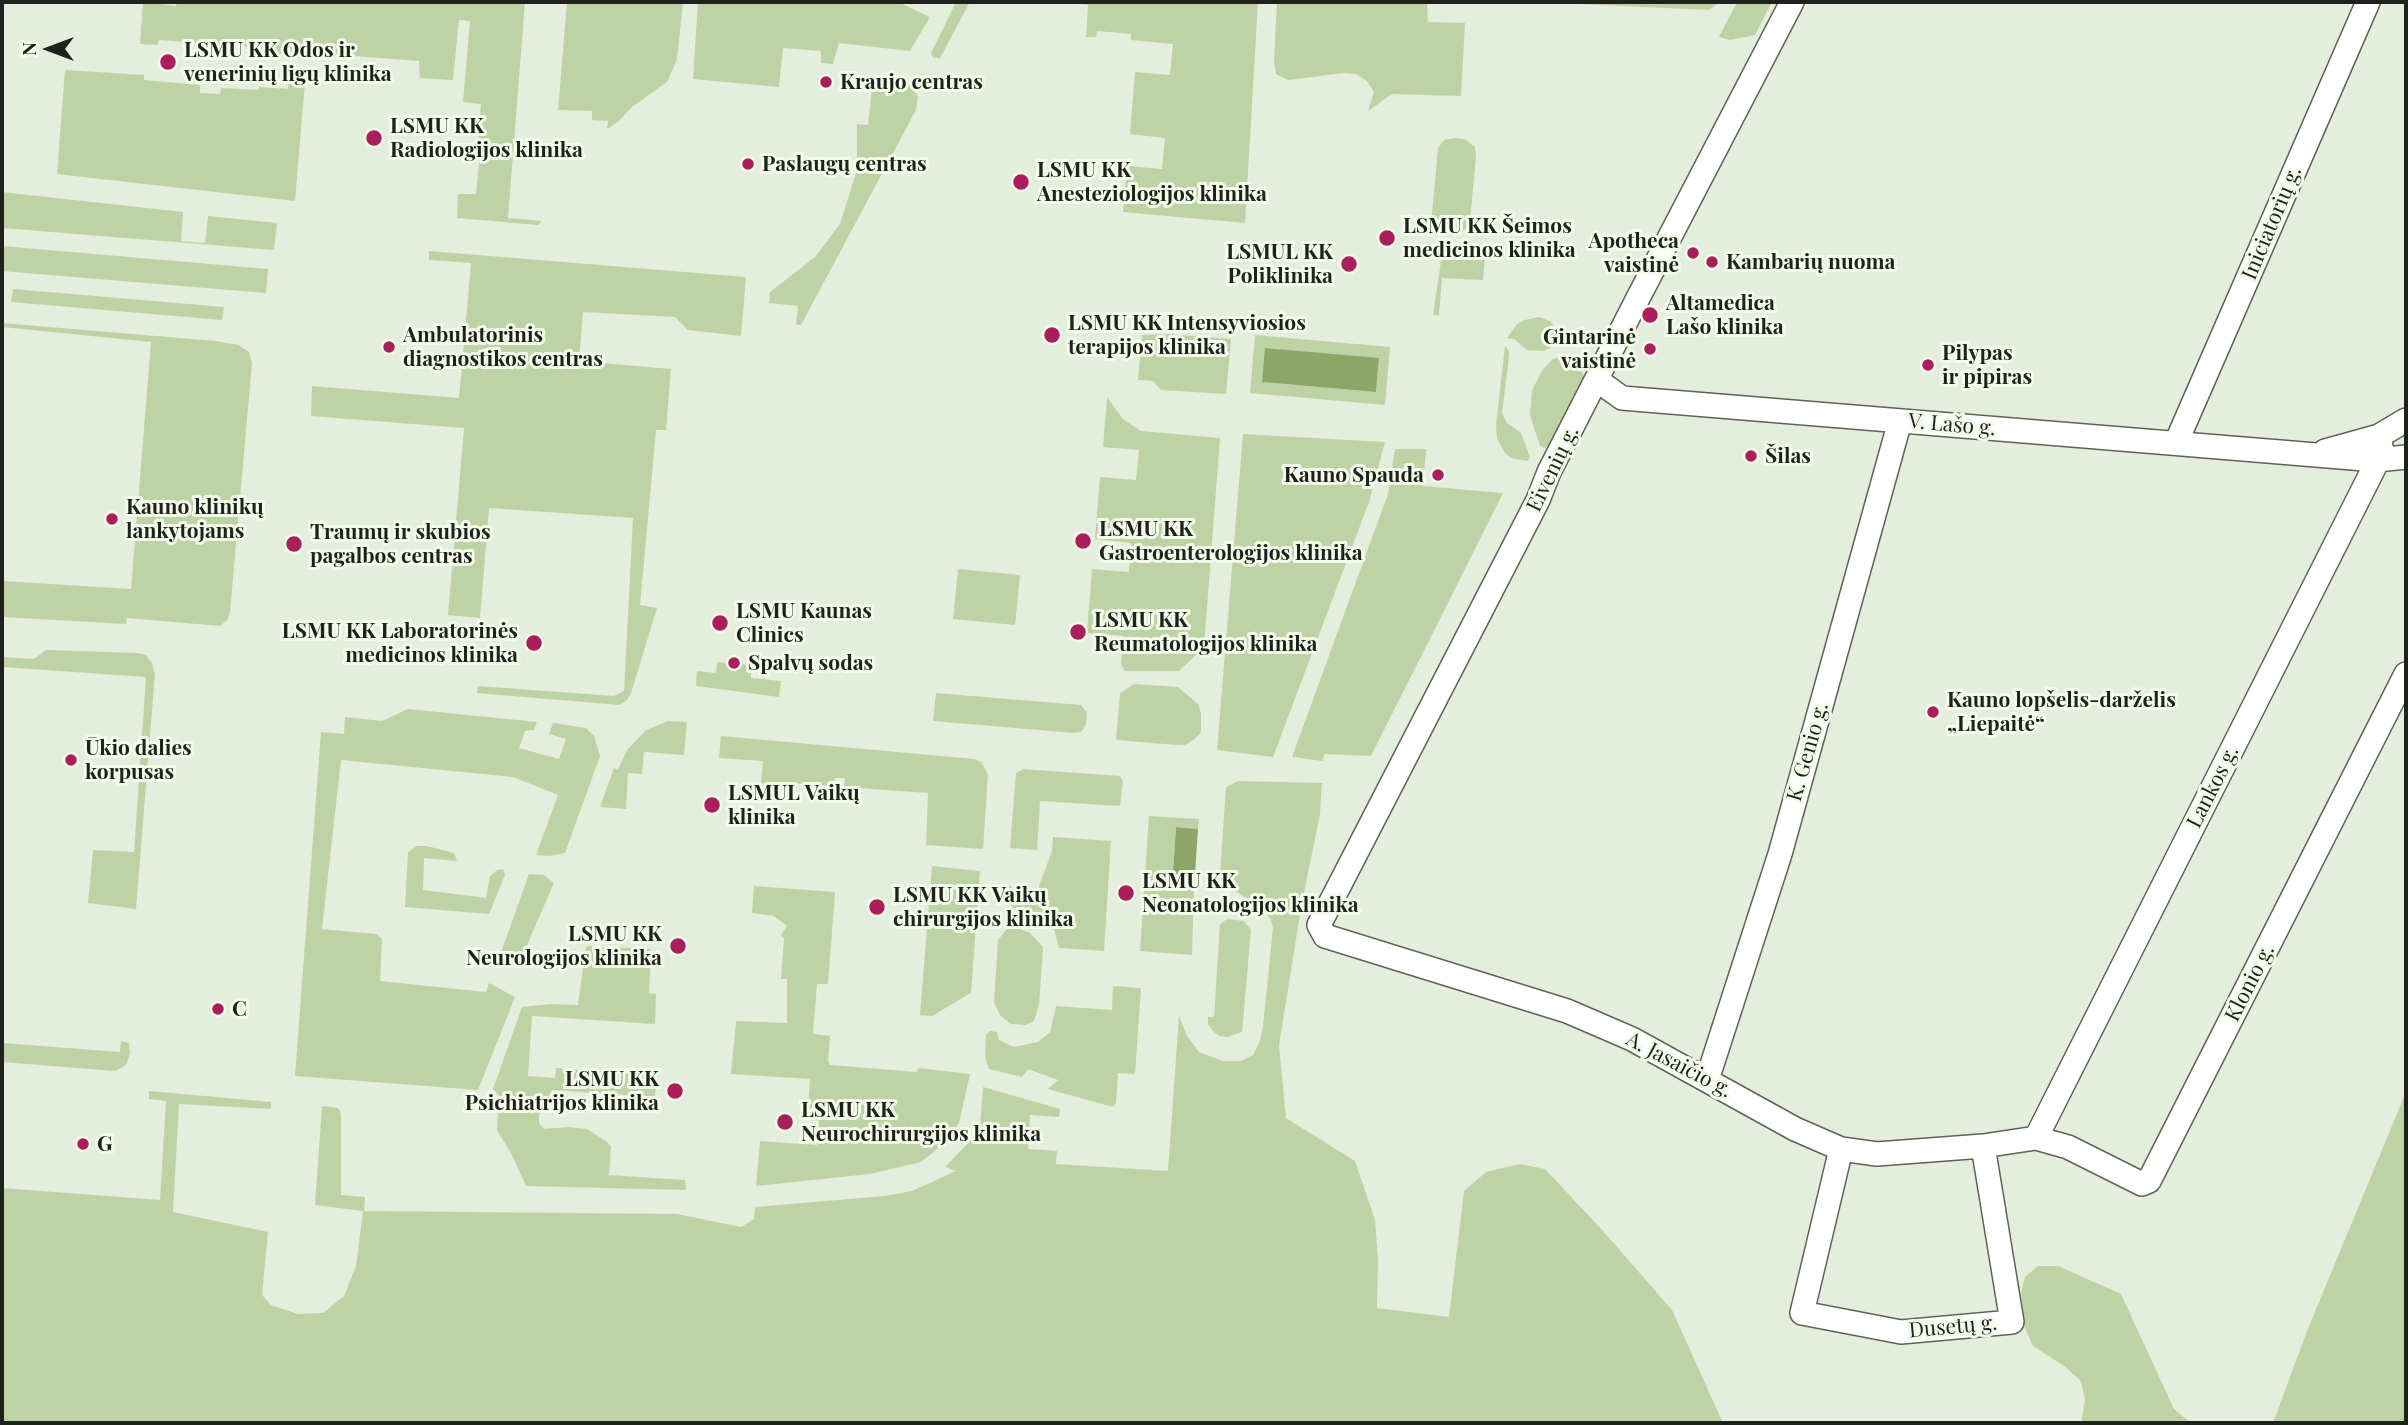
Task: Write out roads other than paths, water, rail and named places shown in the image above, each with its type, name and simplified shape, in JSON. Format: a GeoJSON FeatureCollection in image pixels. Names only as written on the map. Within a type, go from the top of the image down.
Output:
{"type":"FeatureCollection","features":[{"type":"Feature","properties":{"kind":"street","name":"Eivenių g."},"geometry":{"type":"LineString","coordinates":[[1325,936],[1318,925],[1792,2]]}},
{"type":"Feature","properties":{"kind":"street","name":"Iniciatorių g."},"geometry":{"type":"LineString","coordinates":[[2176,443],[2368,2]]}},
{"type":"Feature","properties":{"kind":"street","name":"V. Lašo g."},"geometry":{"type":"LineString","coordinates":[[1597,380],[1622,398],[2377,460],[2406,457]]}},
{"type":"Feature","properties":{"kind":"street","name":"V. Lašo g."},"geometry":{"type":"LineString","coordinates":[[2312,454],[2379,436],[2406,420]]}},
{"type":"Feature","properties":{"kind":"street","name":"K. Genio g."},"geometry":{"type":"LineString","coordinates":[[1707,1080],[1780,853],[1900,421]]}},
{"type":"Feature","properties":{"kind":"street","name":"Lankos g."},"geometry":{"type":"LineString","coordinates":[[2036,1138],[2382,452],[2379,436]]}},
{"type":"Feature","properties":{"kind":"street","name":"Klonio g."},"geometry":{"type":"LineString","coordinates":[[2036,1138],[2068,1147],[2134,1182],[2142,1184],[2149,1181],[2406,674]]}},
{"type":"Feature","properties":{"kind":"street","name":"A. Jasaičio g."},"geometry":{"type":"LineString","coordinates":[[1325,936],[1567,1011],[1632,1039],[1795,1129],[1841,1149],[1877,1154],[1983,1146],[2036,1138]]}},
{"type":"Feature","properties":{"kind":"street","name":"Dusetų g."},"geometry":{"type":"LineString","coordinates":[[1841,1149],[1802,1313],[1901,1332],[2012,1322],[1983,1146]]}},
{"type":"Feature","properties":{"kind":"place","name":"LSMU KK Odos ir venerinių ligų klinika"},"geometry":{"type":"Point","coordinates":[168,62]}},
{"type":"Feature","properties":{"kind":"place","name":"Kraujo centras"},"geometry":{"type":"Point","coordinates":[826,82]}},
{"type":"Feature","properties":{"kind":"place","name":"LSMU KK Radiologijos klinika"},"geometry":{"type":"Point","coordinates":[374,138]}},
{"type":"Feature","properties":{"kind":"place","name":"Paslaugų centras"},"geometry":{"type":"Point","coordinates":[748,164]}},
{"type":"Feature","properties":{"kind":"place","name":"LSMU KK Anesteziologijos klinika"},"geometry":{"type":"Point","coordinates":[1021,182]}},
{"type":"Feature","properties":{"kind":"place","name":"LSMU KK Šeimos medicinos klinika"},"geometry":{"type":"Point","coordinates":[1387,238]}},
{"type":"Feature","properties":{"kind":"place","name":"Apotheca vaistinė"},"geometry":{"type":"Point","coordinates":[1693,253]}},
{"type":"Feature","properties":{"kind":"place","name":"Kambarių nuoma"},"geometry":{"type":"Point","coordinates":[1712,262]}},
{"type":"Feature","properties":{"kind":"place","name":"LSMUL KK Poliklinika"},"geometry":{"type":"Point","coordinates":[1349,264]}},
{"type":"Feature","properties":{"kind":"place","name":"Altamedica Lašo klinika"},"geometry":{"type":"Point","coordinates":[1650,315]}},
{"type":"Feature","properties":{"kind":"place","name":"LSMU KK Intensyviosios terapijos klinika"},"geometry":{"type":"Point","coordinates":[1052,335]}},
{"type":"Feature","properties":{"kind":"place","name":"Ambulatorinis diagnostikos centras"},"geometry":{"type":"Point","coordinates":[389,347]}},
{"type":"Feature","properties":{"kind":"place","name":"Gintarinė vaistinė"},"geometry":{"type":"Point","coordinates":[1650,349]}},
{"type":"Feature","properties":{"kind":"place","name":"Pilypas ir pipiras"},"geometry":{"type":"Point","coordinates":[1928,365]}},
{"type":"Feature","properties":{"kind":"place","name":"Šilas"},"geometry":{"type":"Point","coordinates":[1751,456]}},
{"type":"Feature","properties":{"kind":"place","name":"Kauno Spauda"},"geometry":{"type":"Point","coordinates":[1438,475]}},
{"type":"Feature","properties":{"kind":"place","name":"Kauno klinikų lankytojams"},"geometry":{"type":"Point","coordinates":[112,519]}},
{"type":"Feature","properties":{"kind":"place","name":"LSMU KK Gastroenterologijos klinika"},"geometry":{"type":"Point","coordinates":[1083,541]}},
{"type":"Feature","properties":{"kind":"place","name":"Traumų ir skubios pagalbos centras"},"geometry":{"type":"Point","coordinates":[294,544]}},
{"type":"Feature","properties":{"kind":"place","name":"LSMU Kaunas Clinics"},"geometry":{"type":"Point","coordinates":[720,623]}},
{"type":"Feature","properties":{"kind":"place","name":"LSMU KK Reumatologijos klinika"},"geometry":{"type":"Point","coordinates":[1078,632]}},
{"type":"Feature","properties":{"kind":"place","name":"LSMU KK Laboratorinės medicinos klinika"},"geometry":{"type":"Point","coordinates":[534,643]}},
{"type":"Feature","properties":{"kind":"place","name":"Spalvų sodas"},"geometry":{"type":"Point","coordinates":[734,663]}},
{"type":"Feature","properties":{"kind":"place","name":"Kauno lopšelis-darželis „Liepaitė“"},"geometry":{"type":"Point","coordinates":[1933,712]}},
{"type":"Feature","properties":{"kind":"place","name":"Ūkio dalies korpusas"},"geometry":{"type":"Point","coordinates":[71,760]}},
{"type":"Feature","properties":{"kind":"place","name":"LSMUL Vaikų klinika"},"geometry":{"type":"Point","coordinates":[712,805]}},
{"type":"Feature","properties":{"kind":"place","name":"LSMU KK Neonatologijos klinika"},"geometry":{"type":"Point","coordinates":[1126,893]}},
{"type":"Feature","properties":{"kind":"place","name":"LSMU KK Vaikų chirurgijos klinika"},"geometry":{"type":"Point","coordinates":[877,907]}},
{"type":"Feature","properties":{"kind":"place","name":"LSMU KK Neurologijos klinika"},"geometry":{"type":"Point","coordinates":[678,946]}},
{"type":"Feature","properties":{"kind":"place","name":"C"},"geometry":{"type":"Point","coordinates":[218,1009]}},
{"type":"Feature","properties":{"kind":"place","name":"LSMU KK Psichiatrijos klinika"},"geometry":{"type":"Point","coordinates":[675,1091]}},
{"type":"Feature","properties":{"kind":"place","name":"LSMU KK Neurochirurgijos klinika"},"geometry":{"type":"Point","coordinates":[785,1122]}},
{"type":"Feature","properties":{"kind":"place","name":"G"},"geometry":{"type":"Point","coordinates":[83,1144]}}]}
